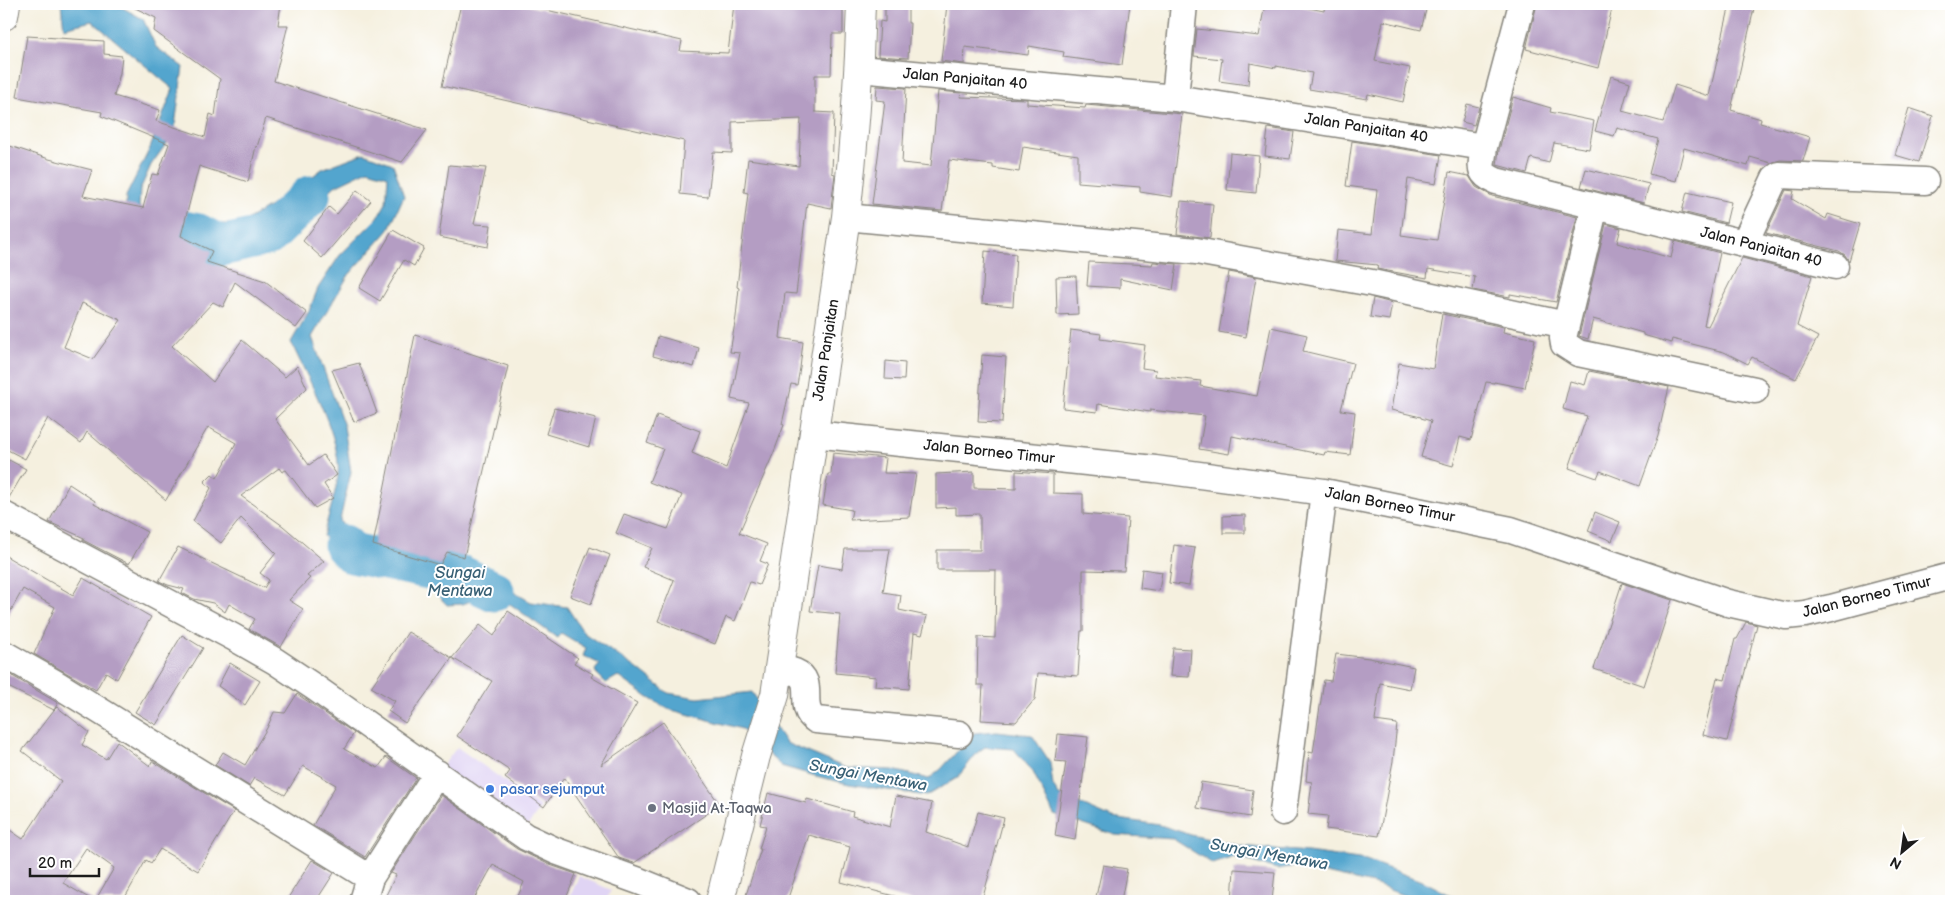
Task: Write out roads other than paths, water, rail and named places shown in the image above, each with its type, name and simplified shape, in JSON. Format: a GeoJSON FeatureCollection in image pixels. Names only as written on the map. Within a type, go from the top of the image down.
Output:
{"type":"FeatureCollection","features":[{"type":"Feature","properties":{"kind":"street"},"geometry":{"type":"LineString","coordinates":[[4,16],[6,4]]}},
{"type":"Feature","properties":{"kind":"street","name":"Jalan Panjaitan"},"geometry":{"type":"LineString","coordinates":[[720,901],[756,756],[775,695],[846,217],[852,166],[859,69],[861,4]]}},
{"type":"Feature","properties":{"kind":"street"},"geometry":{"type":"LineString","coordinates":[[1175,98],[1184,4]]}},
{"type":"Feature","properties":{"kind":"street"},"geometry":{"type":"LineString","coordinates":[[1484,147],[1522,4]]}},
{"type":"Feature","properties":{"kind":"street","name":"Jalan Panjaitan 40"},"geometry":{"type":"LineString","coordinates":[[859,69],[1175,98],[1484,147],[1481,169],[1488,178],[1835,266]]}},
{"type":"Feature","properties":{"kind":"street"},"geometry":{"type":"LineString","coordinates":[[1745,242],[1775,178],[1779,174],[1925,181]]}},
{"type":"Feature","properties":{"kind":"street"},"geometry":{"type":"LineString","coordinates":[[1595,206],[1563,338],[1564,344],[1578,353],[1755,390]]}},
{"type":"Feature","properties":{"kind":"street"},"geometry":{"type":"LineString","coordinates":[[846,217],[1196,251],[1372,283],[1566,325]]}},
{"type":"Feature","properties":{"kind":"street","name":"Jalan Borneo Timur"},"geometry":{"type":"LineString","coordinates":[[813,434],[1155,470],[1324,492],[1511,530],[1728,603],[1786,616],[1822,610],[1951,576]]}},
{"type":"Feature","properties":{"kind":"street"},"geometry":{"type":"LineString","coordinates":[[1283,812],[1324,492]]}},
{"type":"Feature","properties":{"kind":"street"},"geometry":{"type":"LineString","coordinates":[[4,515],[275,661],[436,773],[512,829],[540,845],[640,881],[688,901]]}},
{"type":"Feature","properties":{"kind":"street"},"geometry":{"type":"LineString","coordinates":[[4,654],[56,683],[367,890],[436,773]]}},
{"type":"Feature","properties":{"kind":"street"},"geometry":{"type":"LineString","coordinates":[[779,668],[795,672],[806,682],[807,710],[809,715],[816,720],[959,734]]}},
{"type":"Feature","properties":{"kind":"water","name":"Sungai Mentawa"},"geometry":{"type":"Polygon","coordinates":[[[61,4],[116,4],[143,19],[156,47],[183,67],[174,133],[151,165],[140,190],[139,206],[143,213],[183,224],[240,224],[285,197],[322,169],[364,153],[393,164],[404,196],[388,231],[348,276],[312,337],[344,426],[351,472],[340,520],[350,542],[369,553],[398,556],[386,574],[355,566],[323,536],[337,484],[338,461],[335,444],[322,408],[291,342],[308,313],[318,288],[340,255],[378,217],[386,203],[388,176],[368,170],[335,186],[319,202],[271,235],[221,246],[201,241],[162,237],[126,216],[126,196],[150,148],[173,89],[92,21],[64,28],[61,4]]]}},
{"type":"Feature","properties":{"kind":"water","name":"Sungai Mentawa"},"geometry":{"type":"Polygon","coordinates":[[[450,556],[465,561],[468,557],[484,568],[494,581],[531,602],[567,607],[584,633],[635,667],[668,693],[698,698],[752,692],[786,743],[846,768],[893,770],[929,779],[941,769],[974,733],[997,731],[1032,735],[1050,762],[1053,786],[1059,795],[1112,818],[1160,825],[1191,835],[1241,846],[1366,860],[1427,883],[1462,901],[1418,901],[1377,885],[1296,866],[1277,869],[1234,857],[1213,864],[1173,839],[1115,835],[1054,815],[1033,772],[1014,749],[985,747],[978,752],[957,778],[926,796],[849,784],[781,766],[742,729],[668,709],[647,697],[618,676],[606,683],[595,670],[600,664],[583,656],[586,648],[561,633],[557,638],[510,604],[484,596],[463,604],[447,605],[432,590],[450,556]]]}},
{"type":"Feature","properties":{"kind":"waterway","name":"Sungai Mentawa"},"geometry":{"type":"LineString","coordinates":[[167,228],[198,234],[221,246],[269,235],[310,196]]}},
{"type":"Feature","properties":{"kind":"waterway","name":"Sungai Mentawa"},"geometry":{"type":"LineString","coordinates":[[344,545],[352,553],[462,576],[494,591]]}},
{"type":"Feature","properties":{"kind":"place","name":"pasar sejumput"},"geometry":{"type":"Point","coordinates":[490,789]}},
{"type":"Feature","properties":{"kind":"place","name":"Masjid At-Taqwa"},"geometry":{"type":"Point","coordinates":[652,808]}}]}
